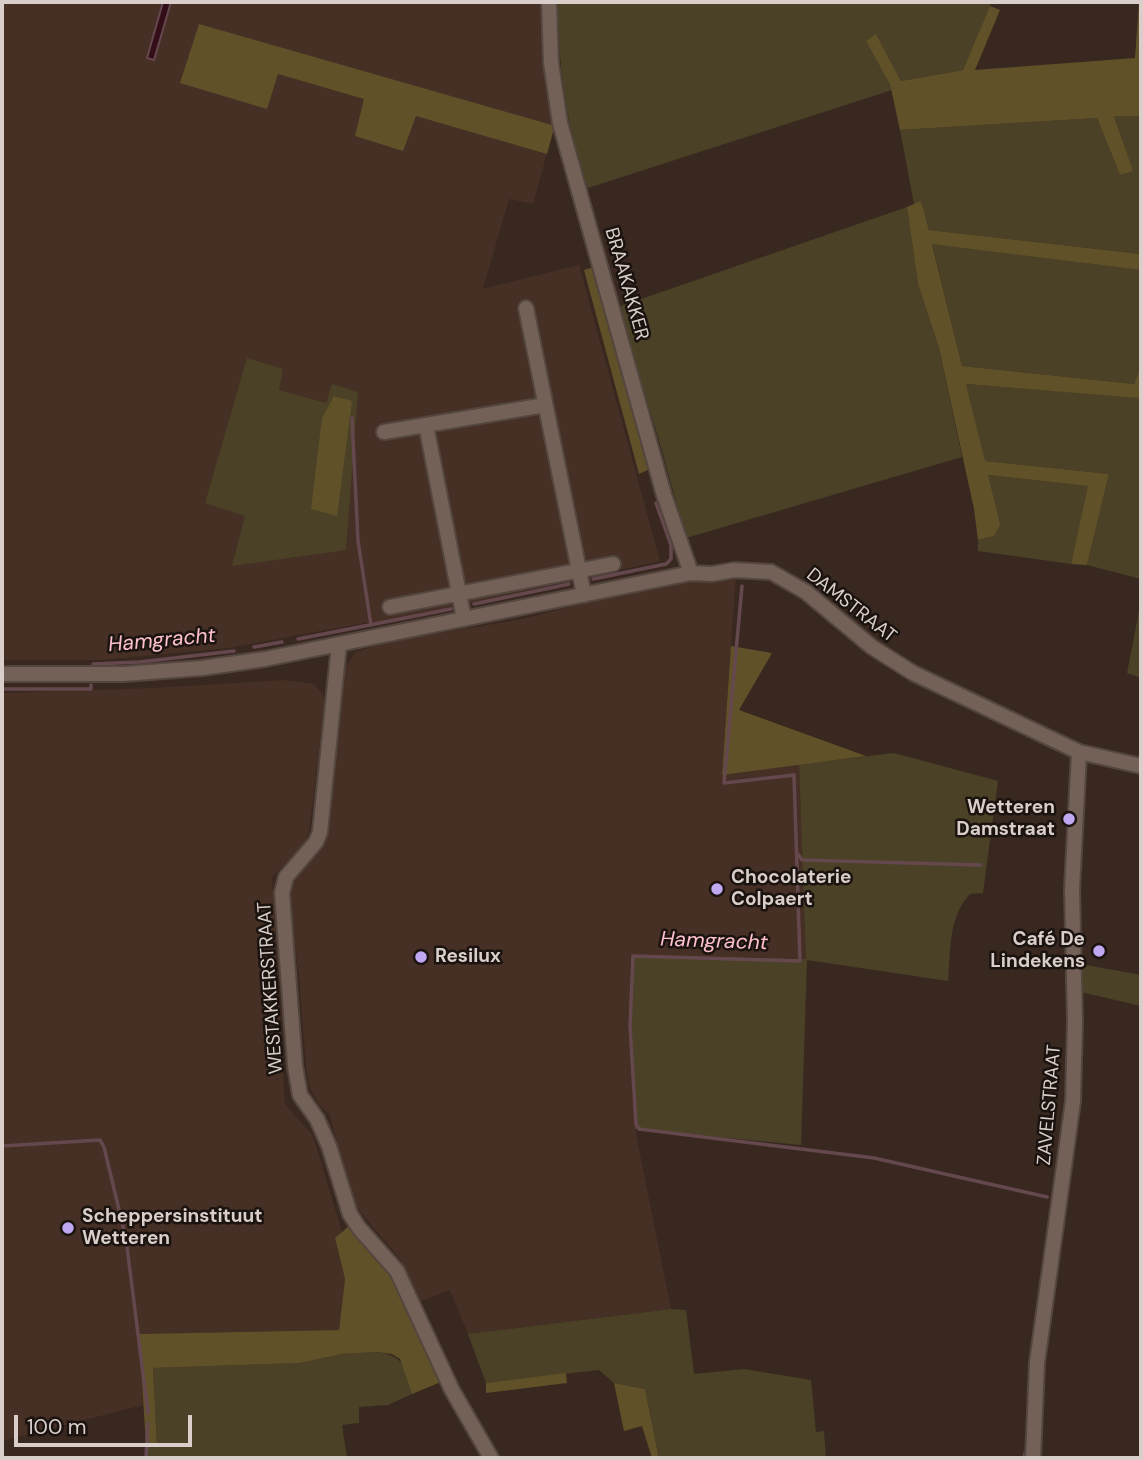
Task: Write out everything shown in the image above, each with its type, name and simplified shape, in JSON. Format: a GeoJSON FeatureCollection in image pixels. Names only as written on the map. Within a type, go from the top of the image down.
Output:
{"type":"FeatureCollection","features":[{"type":"Feature","properties":{"kind":"street","name":"BRAAKAKKER"},"geometry":{"type":"LineString","coordinates":[[549,2],[551,63],[560,123],[664,495],[691,573]]}},
{"type":"Feature","properties":{"kind":"street"},"geometry":{"type":"LineString","coordinates":[[526,308],[584,595]]}},
{"type":"Feature","properties":{"kind":"street"},"geometry":{"type":"LineString","coordinates":[[384,432],[545,405]]}},
{"type":"Feature","properties":{"kind":"street"},"geometry":{"type":"LineString","coordinates":[[426,425],[464,619]]}},
{"type":"Feature","properties":{"kind":"street"},"geometry":{"type":"LineString","coordinates":[[390,607],[613,564]]}},
{"type":"Feature","properties":{"kind":"street","name":"DAMSTRAAT"},"geometry":{"type":"LineString","coordinates":[[2,674],[124,674],[202,668],[340,645],[691,573],[734,570],[771,572],[806,592],[891,661],[1079,752],[1141,766]]}},
{"type":"Feature","properties":{"kind":"street","name":"WESTAKKERSTRAAT"},"geometry":{"type":"LineString","coordinates":[[340,645],[320,832],[316,842],[286,877],[282,893],[295,1066],[300,1095],[317,1119],[329,1146],[350,1214],[397,1271],[452,1390],[491,1458]]}},
{"type":"Feature","properties":{"kind":"street","name":"ZAVELSTRAAT"},"geometry":{"type":"LineString","coordinates":[[1033,1458],[1037,1363],[1073,1101],[1075,1022],[1072,878],[1079,752]]}},
{"type":"Feature","properties":{"kind":"shaded area"},"geometry":{"type":"Polygon","coordinates":[[[2,2],[542,2],[544,64],[553,132],[533,204],[509,199],[483,289],[579,265],[660,561],[393,621],[364,623],[228,648],[100,660],[2,660],[2,2]]]}},
{"type":"Feature","properties":{"kind":"shaded area"},"geometry":{"type":"Polygon","coordinates":[[[163,2],[171,2],[154,60],[147,58],[163,2]]]}},
{"type":"Feature","properties":{"kind":"shaded area"},"geometry":{"type":"Polygon","coordinates":[[[557,2],[992,2],[963,70],[901,81],[876,34],[892,90],[588,188],[574,142],[565,96],[557,2]]]}},
{"type":"Feature","properties":{"kind":"shaded area"},"geometry":{"type":"Polygon","coordinates":[[[1139,2],[1141,116],[1114,116],[1133,171],[1120,175],[1097,118],[900,130],[890,84],[866,41],[876,34],[901,81],[963,70],[990,6],[1000,10],[975,70],[1135,58],[1139,2]]]}},
{"type":"Feature","properties":{"kind":"shaded area"},"geometry":{"type":"Polygon","coordinates":[[[199,24],[552,125],[553,132],[547,154],[416,116],[403,151],[355,136],[364,99],[278,74],[267,109],[180,83],[199,24]]]}},
{"type":"Feature","properties":{"kind":"shaded area"},"geometry":{"type":"Polygon","coordinates":[[[1114,115],[1141,116],[1141,254],[929,230],[921,202],[914,204],[900,130],[1097,118],[1120,175],[1132,170],[1114,115]]]}},
{"type":"Feature","properties":{"kind":"shaded area"},"geometry":{"type":"Polygon","coordinates":[[[921,201],[929,230],[1141,254],[1141,270],[932,244],[962,366],[1134,384],[1141,366],[1139,398],[966,384],[985,461],[1109,474],[1087,565],[1071,564],[1088,486],[988,475],[1000,525],[994,536],[978,540],[974,509],[939,348],[918,284],[907,207],[921,201]]]}},
{"type":"Feature","properties":{"kind":"shaded area"},"geometry":{"type":"Polygon","coordinates":[[[907,207],[918,284],[939,348],[962,457],[686,538],[618,307],[907,207]]]}},
{"type":"Feature","properties":{"kind":"shaded area"},"geometry":{"type":"Polygon","coordinates":[[[932,243],[1141,270],[1141,366],[1134,384],[962,366],[932,243]]]}},
{"type":"Feature","properties":{"kind":"shaded area"},"geometry":{"type":"Polygon","coordinates":[[[594,267],[652,468],[639,474],[584,270],[594,267]]]}},
{"type":"Feature","properties":{"kind":"shaded area"},"geometry":{"type":"Polygon","coordinates":[[[247,358],[283,369],[279,390],[326,403],[332,384],[358,392],[346,550],[232,566],[245,516],[205,503],[247,358]]]}},
{"type":"Feature","properties":{"kind":"shaded area"},"geometry":{"type":"Polygon","coordinates":[[[966,384],[1139,397],[1141,392],[1141,579],[1087,565],[1109,474],[984,461],[966,384]]]}},
{"type":"Feature","properties":{"kind":"shaded area"},"geometry":{"type":"Polygon","coordinates":[[[334,396],[352,401],[337,516],[311,509],[322,418],[334,396]]]}},
{"type":"Feature","properties":{"kind":"shaded area"},"geometry":{"type":"Polygon","coordinates":[[[988,475],[1089,486],[1071,564],[978,551],[978,540],[994,536],[988,475]]]}},
{"type":"Feature","properties":{"kind":"shaded area"},"geometry":{"type":"Polygon","coordinates":[[[736,576],[722,774],[799,764],[807,959],[631,955],[630,1016],[635,1129],[671,1309],[468,1334],[450,1290],[421,1301],[400,1259],[356,1207],[329,1114],[318,1103],[310,1087],[306,1067],[289,897],[292,881],[327,836],[345,667],[356,652],[388,641],[518,620],[616,595],[736,576]]]}},
{"type":"Feature","properties":{"kind":"shaded area"},"geometry":{"type":"Polygon","coordinates":[[[1141,601],[1141,678],[1127,673],[1141,601]]]}},
{"type":"Feature","properties":{"kind":"shaded area"},"geometry":{"type":"Polygon","coordinates":[[[731,646],[772,653],[739,710],[866,756],[722,775],[731,646]]]}},
{"type":"Feature","properties":{"kind":"shaded area"},"geometry":{"type":"Polygon","coordinates":[[[284,680],[314,684],[325,701],[309,832],[303,847],[272,877],[285,1104],[313,1136],[342,1232],[335,1238],[345,1279],[339,1330],[140,1334],[143,1405],[2,1441],[2,693],[284,680]]]}},
{"type":"Feature","properties":{"kind":"shaded area"},"geometry":{"type":"Polygon","coordinates":[[[894,753],[998,781],[983,893],[970,894],[954,923],[948,981],[807,960],[801,1145],[635,1129],[630,1016],[631,955],[806,959],[799,764],[894,753]]]}},
{"type":"Feature","properties":{"kind":"shaded area"},"geometry":{"type":"Polygon","coordinates":[[[1081,964],[1141,975],[1141,1006],[1081,992],[1081,964]]]}},
{"type":"Feature","properties":{"kind":"shaded area"},"geometry":{"type":"Polygon","coordinates":[[[349,1226],[392,1273],[441,1382],[412,1394],[400,1359],[392,1354],[376,1352],[342,1354],[300,1363],[153,1368],[157,1445],[146,1445],[139,1334],[339,1330],[345,1279],[335,1238],[349,1226]]]}},
{"type":"Feature","properties":{"kind":"shaded area"},"geometry":{"type":"Polygon","coordinates":[[[671,1309],[686,1310],[694,1374],[744,1369],[811,1380],[816,1432],[824,1431],[826,1458],[659,1458],[645,1389],[614,1383],[599,1370],[486,1383],[468,1334],[671,1309]]]}},
{"type":"Feature","properties":{"kind":"shaded area"},"geometry":{"type":"Polygon","coordinates":[[[376,1352],[399,1360],[412,1394],[388,1405],[359,1407],[359,1423],[342,1425],[347,1458],[147,1458],[146,1445],[157,1444],[153,1368],[300,1363],[342,1354],[376,1352]]]}},
{"type":"Feature","properties":{"kind":"shaded area"},"geometry":{"type":"Polygon","coordinates":[[[566,1373],[567,1383],[486,1393],[486,1383],[566,1373]]]}},
{"type":"Feature","properties":{"kind":"shaded area"},"geometry":{"type":"Polygon","coordinates":[[[614,1383],[645,1389],[659,1458],[652,1458],[642,1426],[624,1431],[614,1383]]]}},
{"type":"Feature","properties":{"kind":"waterway"},"geometry":{"type":"LineString","coordinates":[[352,418],[358,541],[371,625]]}},
{"type":"Feature","properties":{"kind":"waterway","name":"Hamgracht"},"geometry":{"type":"LineString","coordinates":[[593,579],[666,564],[671,559],[671,545],[656,503]]}},
{"type":"Feature","properties":{"kind":"waterway","name":"Hamgracht"},"geometry":{"type":"LineString","coordinates":[[474,604],[569,584]]}},
{"type":"Feature","properties":{"kind":"waterway","name":"Hamgracht"},"geometry":{"type":"LineString","coordinates":[[742,586],[724,783],[794,775],[800,961],[633,956],[630,1026],[636,1124],[639,1129],[874,1158],[1047,1197]]}},
{"type":"Feature","properties":{"kind":"waterway","name":"Hamgracht"},"geometry":{"type":"LineString","coordinates":[[298,639],[451,609]]}},
{"type":"Feature","properties":{"kind":"waterway","name":"Hamgracht"},"geometry":{"type":"LineString","coordinates":[[254,647],[282,642]]}},
{"type":"Feature","properties":{"kind":"waterway","name":"Hamgracht"},"geometry":{"type":"LineString","coordinates":[[93,664],[140,662],[234,651]]}},
{"type":"Feature","properties":{"kind":"waterway","name":"Hamgracht"},"geometry":{"type":"LineString","coordinates":[[2,689],[91,689],[91,685]]}},
{"type":"Feature","properties":{"kind":"waterway"},"geometry":{"type":"LineString","coordinates":[[798,854],[802,860],[981,865]]}},
{"type":"Feature","properties":{"kind":"waterway"},"geometry":{"type":"LineString","coordinates":[[2,1146],[100,1140],[104,1147],[126,1239],[148,1413]]}},
{"type":"Feature","properties":{"kind":"waterway"},"geometry":{"type":"LineString","coordinates":[[146,1458],[148,1423]]}},
{"type":"Feature","properties":{"kind":"waterway"},"geometry":{"type":"LineString","coordinates":[[1024,1458],[1025,1453]]}},
{"type":"Feature","properties":{"kind":"place","name":"Wetteren Damstraat"},"geometry":{"type":"Point","coordinates":[1069,819]}},
{"type":"Feature","properties":{"kind":"place","name":"Chocolaterie Colpaert"},"geometry":{"type":"Point","coordinates":[717,889]}},
{"type":"Feature","properties":{"kind":"place","name":"Café De Lindekens"},"geometry":{"type":"Point","coordinates":[1099,951]}},
{"type":"Feature","properties":{"kind":"place","name":"Resilux"},"geometry":{"type":"Point","coordinates":[421,957]}},
{"type":"Feature","properties":{"kind":"place","name":"Scheppersinstituut Wetteren"},"geometry":{"type":"Point","coordinates":[68,1228]}}]}
